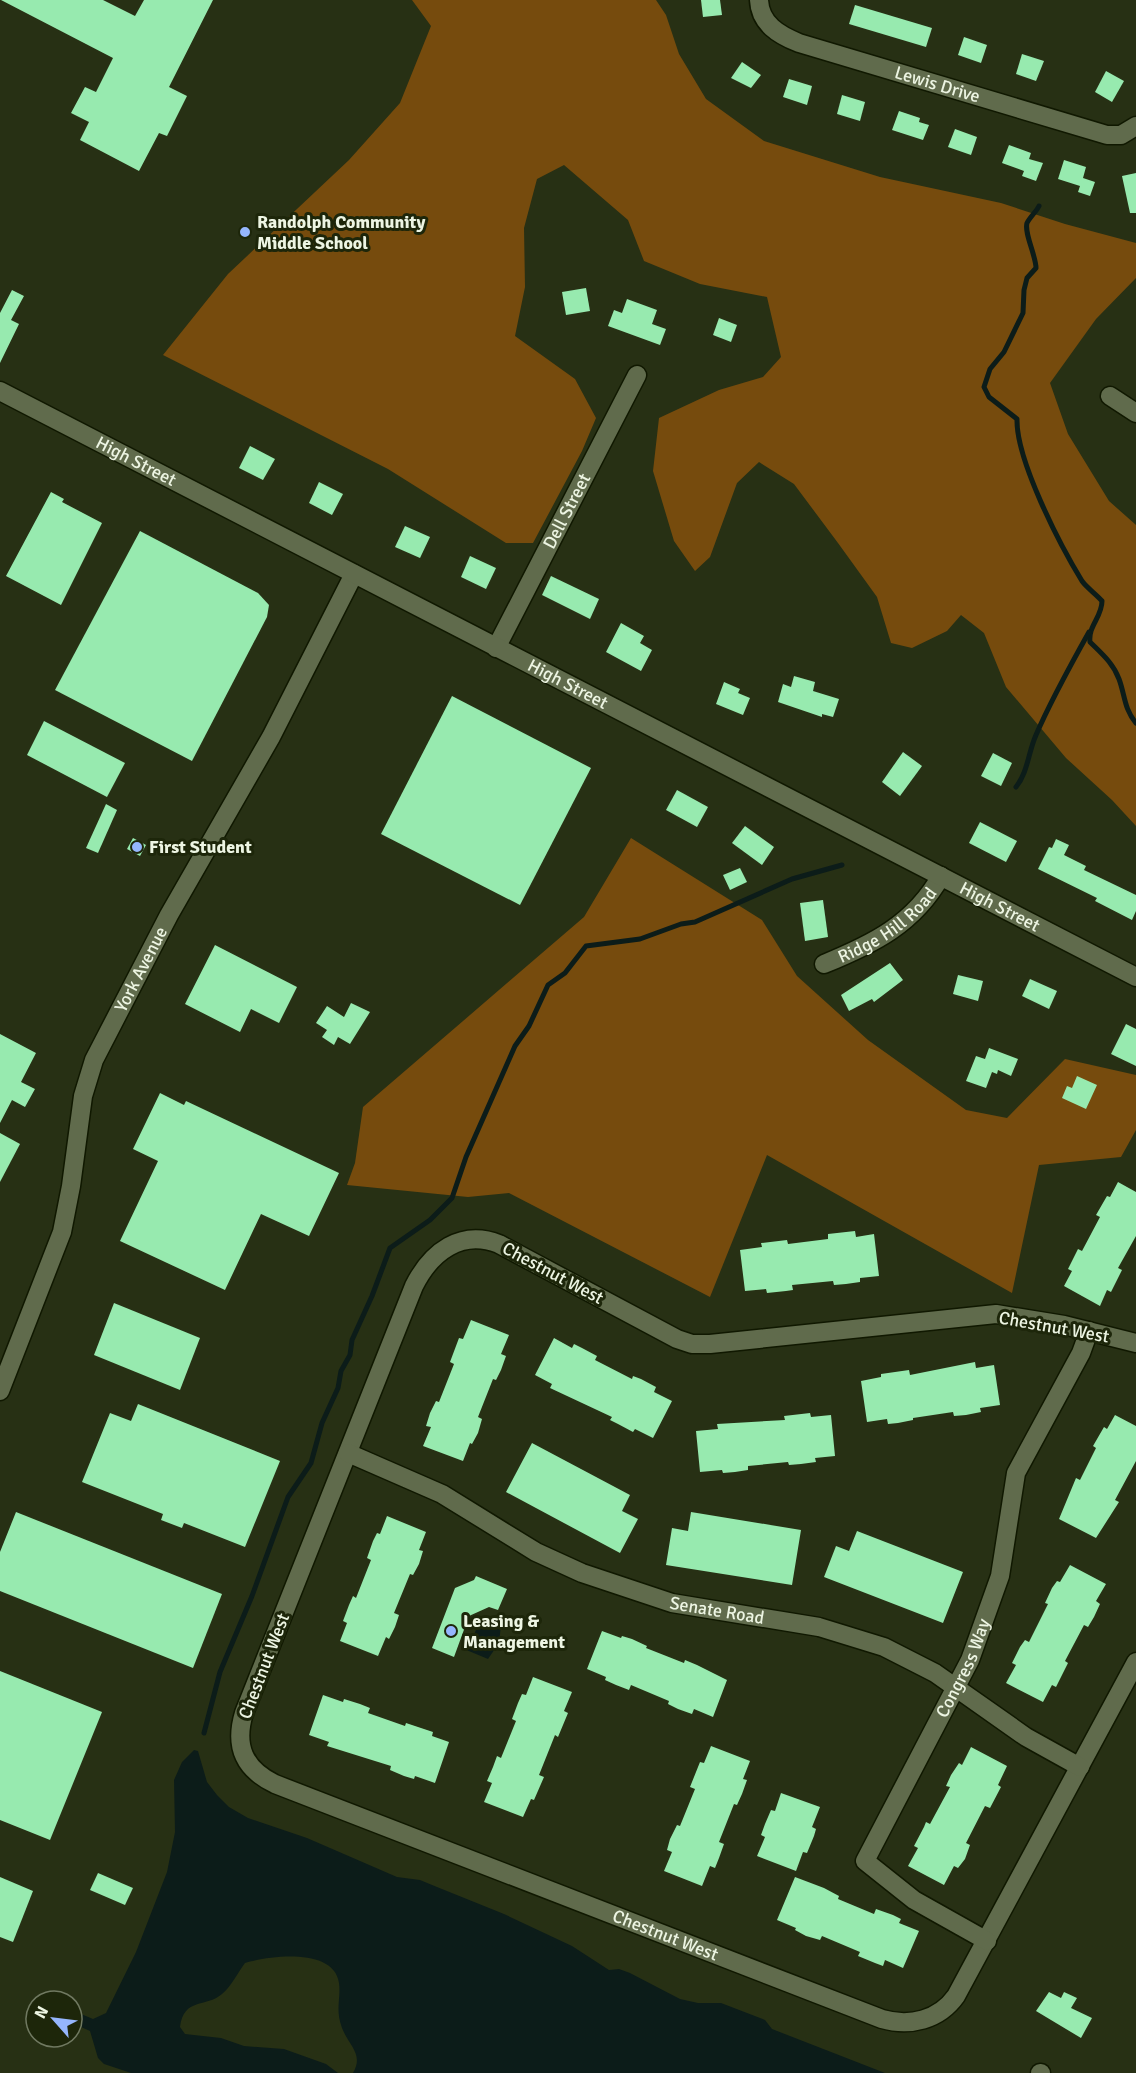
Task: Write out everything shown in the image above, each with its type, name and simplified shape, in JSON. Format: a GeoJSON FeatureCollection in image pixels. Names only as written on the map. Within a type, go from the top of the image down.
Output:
{"type":"FeatureCollection","features":[{"type":"Feature","properties":{"kind":"street","name":"Lewis Drive"},"geometry":{"type":"LineString","coordinates":[[759,0],[761,14],[770,26],[799,43],[1107,135],[1121,135],[1136,126]]}},
{"type":"Feature","properties":{"kind":"street","name":"Dell Street"},"geometry":{"type":"LineString","coordinates":[[496,648],[638,375]]}},
{"type":"Feature","properties":{"kind":"street","name":"High Street"},"geometry":{"type":"LineString","coordinates":[[0,391],[1136,977]]}},
{"type":"Feature","properties":{"kind":"street"},"geometry":{"type":"LineString","coordinates":[[1110,396],[1136,413]]}},
{"type":"Feature","properties":{"kind":"street","name":"York Avenue"},"geometry":{"type":"LineString","coordinates":[[0,1391],[48,1272],[66,1218],[82,1102],[94,1060],[169,915],[271,738],[354,574]]}},
{"type":"Feature","properties":{"kind":"street","name":"Ridge Hill Road"},"geometry":{"type":"LineString","coordinates":[[824,964],[863,948],[901,925],[920,907],[941,876]]}},
{"type":"Feature","properties":{"kind":"street","name":"Chestnut West"},"geometry":{"type":"LineString","coordinates":[[1136,1343],[1089,1331],[996,1314],[692,1344],[676,1339],[499,1244],[481,1238],[464,1239],[437,1254],[419,1277],[242,1721],[240,1747],[246,1763],[252,1770],[275,1784],[892,2022],[910,2023],[944,2009],[956,1996],[1136,1662]]}},
{"type":"Feature","properties":{"kind":"street","name":"Congress Way"},"geometry":{"type":"LineString","coordinates":[[987,1941],[914,1900],[865,1861],[956,1688],[997,1589],[1016,1473],[1081,1353],[1089,1331]]}},
{"type":"Feature","properties":{"kind":"street","name":"Senate Road"},"geometry":{"type":"LineString","coordinates":[[348,1454],[442,1494],[536,1552],[582,1573],[687,1607],[802,1623],[852,1636],[915,1662],[1026,1737],[1080,1767]]}},
{"type":"Feature","properties":{"kind":"shaded area"},"geometry":{"type":"Polygon","coordinates":[[[412,0],[656,0],[666,15],[679,54],[706,99],[764,141],[880,177],[1001,203],[1065,224],[1136,243],[1136,278],[1096,319],[1050,383],[1068,434],[1109,501],[1136,525],[1136,826],[1112,800],[1066,758],[1006,687],[984,633],[961,615],[947,631],[912,648],[891,643],[877,597],[838,543],[794,484],[759,462],[737,483],[710,557],[695,571],[674,541],[653,471],[659,418],[719,390],[763,377],[781,357],[767,297],[700,284],[644,261],[628,220],[564,165],[537,179],[524,228],[525,287],[515,336],[575,379],[596,418],[582,451],[533,543],[506,543],[388,469],[163,355],[228,274],[349,160],[400,103],[431,26],[412,0]]]}},
{"type":"Feature","properties":{"kind":"shaded area"},"geometry":{"type":"Polygon","coordinates":[[[631,838],[762,920],[797,976],[868,1040],[966,1110],[1007,1118],[1065,1059],[1136,1075],[1136,1130],[1121,1157],[1039,1165],[1012,1293],[767,1155],[710,1297],[509,1193],[468,1197],[347,1185],[355,1163],[363,1107],[584,917],[631,838]]]}},
{"type":"Feature","properties":{"kind":"shaded area"},"geometry":{"type":"Polygon","coordinates":[[[481,1617],[501,1625],[499,1643],[488,1659],[464,1649],[466,1644],[470,1645],[481,1617]]]}},
{"type":"Feature","properties":{"kind":"shaded area"},"geometry":{"type":"Polygon","coordinates":[[[194,1750],[198,1751],[207,1782],[229,1807],[248,1818],[307,1838],[397,1877],[420,1880],[504,1914],[572,1946],[609,1970],[619,1969],[630,1973],[680,1999],[698,2003],[721,2003],[765,2020],[772,2029],[885,2073],[353,2073],[357,2060],[340,2021],[339,1983],[334,1972],[325,1964],[299,1957],[269,1958],[245,1963],[222,1994],[209,2001],[196,2004],[186,2011],[180,2027],[185,2034],[221,2038],[244,2046],[284,2049],[326,2064],[338,2073],[131,2073],[104,2064],[98,2058],[90,2031],[84,2028],[84,2015],[93,2019],[106,2013],[136,1952],[167,1872],[175,1832],[174,1780],[182,1762],[194,1750]]]}},
{"type":"Feature","properties":{"kind":"building"},"geometry":{"type":"Polygon","coordinates":[[[1,0],[103,0],[135,16],[144,0],[213,0],[169,87],[187,96],[167,136],[159,133],[139,171],[80,140],[89,122],[71,113],[85,87],[96,92],[113,58],[1,0]]]}},
{"type":"Feature","properties":{"kind":"building"},"geometry":{"type":"Polygon","coordinates":[[[701,0],[720,0],[722,15],[703,17],[701,0]]]}},
{"type":"Feature","properties":{"kind":"building"},"geometry":{"type":"Polygon","coordinates":[[[855,5],[932,28],[926,47],[849,24],[855,5]]]}},
{"type":"Feature","properties":{"kind":"building"},"geometry":{"type":"Polygon","coordinates":[[[964,37],[987,45],[981,63],[958,55],[964,37]]]}},
{"type":"Feature","properties":{"kind":"building"},"geometry":{"type":"Polygon","coordinates":[[[1022,54],[1044,61],[1036,81],[1016,74],[1022,54]]]}},
{"type":"Feature","properties":{"kind":"building"},"geometry":{"type":"Polygon","coordinates":[[[742,62],[761,75],[751,88],[731,78],[742,62]]]}},
{"type":"Feature","properties":{"kind":"building"},"geometry":{"type":"Polygon","coordinates":[[[1106,71],[1124,81],[1112,102],[1095,92],[1106,71]]]}},
{"type":"Feature","properties":{"kind":"building"},"geometry":{"type":"Polygon","coordinates":[[[789,79],[812,86],[807,105],[783,97],[789,79]]]}},
{"type":"Feature","properties":{"kind":"building"},"geometry":{"type":"Polygon","coordinates":[[[842,95],[865,102],[860,121],[837,114],[842,95]]]}},
{"type":"Feature","properties":{"kind":"building"},"geometry":{"type":"Polygon","coordinates":[[[899,111],[920,118],[919,122],[929,125],[923,140],[892,130],[899,111]]]}},
{"type":"Feature","properties":{"kind":"building"},"geometry":{"type":"Polygon","coordinates":[[[955,129],[977,137],[971,155],[948,147],[955,129]]]}},
{"type":"Feature","properties":{"kind":"building"},"geometry":{"type":"Polygon","coordinates":[[[1009,145],[1031,153],[1029,159],[1043,163],[1036,181],[1022,176],[1024,171],[1002,163],[1009,145]]]}},
{"type":"Feature","properties":{"kind":"building"},"geometry":{"type":"Polygon","coordinates":[[[1064,160],[1086,167],[1083,178],[1095,182],[1090,196],[1078,192],[1080,186],[1058,179],[1064,160]]]}},
{"type":"Feature","properties":{"kind":"building"},"geometry":{"type":"Polygon","coordinates":[[[1136,173],[1136,213],[1130,213],[1122,176],[1136,173]]]}},
{"type":"Feature","properties":{"kind":"building"},"geometry":{"type":"Polygon","coordinates":[[[586,288],[590,311],[566,315],[562,292],[586,288]]]}},
{"type":"Feature","properties":{"kind":"building"},"geometry":{"type":"Polygon","coordinates":[[[12,290],[24,296],[11,320],[19,324],[0,363],[0,313],[12,290]]]}},
{"type":"Feature","properties":{"kind":"building"},"geometry":{"type":"Polygon","coordinates":[[[627,299],[657,310],[652,324],[666,329],[660,345],[608,326],[614,310],[622,313],[627,299]]]}},
{"type":"Feature","properties":{"kind":"building"},"geometry":{"type":"Polygon","coordinates":[[[719,318],[737,325],[731,342],[713,335],[719,318]]]}},
{"type":"Feature","properties":{"kind":"building"},"geometry":{"type":"Polygon","coordinates":[[[250,446],[275,459],[263,480],[239,468],[250,446]]]}},
{"type":"Feature","properties":{"kind":"building"},"geometry":{"type":"Polygon","coordinates":[[[319,482],[343,494],[332,515],[309,503],[319,482]]]}},
{"type":"Feature","properties":{"kind":"building"},"geometry":{"type":"Polygon","coordinates":[[[51,492],[64,499],[62,502],[102,523],[61,605],[6,576],[51,492]]]}},
{"type":"Feature","properties":{"kind":"building"},"geometry":{"type":"Polygon","coordinates":[[[405,526],[430,537],[420,558],[395,547],[405,526]]]}},
{"type":"Feature","properties":{"kind":"building"},"geometry":{"type":"Polygon","coordinates":[[[140,531],[258,593],[269,605],[267,617],[192,761],[55,690],[140,531]]]}},
{"type":"Feature","properties":{"kind":"building"},"geometry":{"type":"Polygon","coordinates":[[[470,556],[496,568],[486,589],[461,577],[470,556]]]}},
{"type":"Feature","properties":{"kind":"building"},"geometry":{"type":"Polygon","coordinates":[[[551,576],[599,599],[590,619],[542,595],[551,576]]]}},
{"type":"Feature","properties":{"kind":"building"},"geometry":{"type":"Polygon","coordinates":[[[621,623],[644,636],[640,643],[652,650],[641,671],[606,652],[621,623]]]}},
{"type":"Feature","properties":{"kind":"building"},"geometry":{"type":"Polygon","coordinates":[[[794,676],[815,682],[813,691],[839,699],[833,717],[822,714],[822,717],[778,702],[783,684],[791,687],[794,676]]]}},
{"type":"Feature","properties":{"kind":"building"},"geometry":{"type":"Polygon","coordinates":[[[724,682],[740,689],[738,693],[750,698],[743,715],[716,704],[724,682]]]}},
{"type":"Feature","properties":{"kind":"building"},"geometry":{"type":"Polygon","coordinates":[[[452,696],[591,768],[520,905],[381,834],[452,696]]]}},
{"type":"Feature","properties":{"kind":"building"},"geometry":{"type":"Polygon","coordinates":[[[44,721],[125,763],[107,797],[27,755],[44,721]]]}},
{"type":"Feature","properties":{"kind":"building"},"geometry":{"type":"Polygon","coordinates":[[[903,752],[922,766],[900,796],[882,782],[903,752]]]}},
{"type":"Feature","properties":{"kind":"building"},"geometry":{"type":"Polygon","coordinates":[[[993,753],[1012,763],[1001,786],[981,776],[993,753]]]}},
{"type":"Feature","properties":{"kind":"building"},"geometry":{"type":"Polygon","coordinates":[[[677,790],[708,807],[697,827],[666,810],[677,790]]]}},
{"type":"Feature","properties":{"kind":"building"},"geometry":{"type":"Polygon","coordinates":[[[106,804],[117,810],[98,853],[86,848],[106,804]]]}},
{"type":"Feature","properties":{"kind":"building"},"geometry":{"type":"Polygon","coordinates":[[[980,822],[1017,841],[1006,862],[969,843],[980,822]]]}},
{"type":"Feature","properties":{"kind":"building"},"geometry":{"type":"Polygon","coordinates":[[[745,826],[774,847],[762,865],[732,843],[745,826]]]}},
{"type":"Feature","properties":{"kind":"building","name":"First Student"},"geometry":{"type":"Polygon","coordinates":[[[133,838],[146,845],[140,856],[127,849],[133,838]]]}},
{"type":"Feature","properties":{"kind":"building"},"geometry":{"type":"Polygon","coordinates":[[[1056,839],[1069,845],[1064,855],[1086,866],[1084,870],[1136,895],[1136,911],[1132,920],[1095,901],[1097,898],[1038,869],[1049,847],[1052,848],[1056,839]]]}},
{"type":"Feature","properties":{"kind":"building"},"geometry":{"type":"Polygon","coordinates":[[[740,868],[747,882],[730,890],[723,875],[740,868]]]}},
{"type":"Feature","properties":{"kind":"building"},"geometry":{"type":"Polygon","coordinates":[[[823,900],[828,937],[805,941],[800,903],[823,900]]]}},
{"type":"Feature","properties":{"kind":"building"},"geometry":{"type":"Polygon","coordinates":[[[215,945],[297,987],[279,1023],[251,1009],[240,1032],[185,1004],[215,945]]]}},
{"type":"Feature","properties":{"kind":"building"},"geometry":{"type":"Polygon","coordinates":[[[890,963],[903,980],[874,1002],[872,999],[849,1011],[841,995],[890,963]]]}},
{"type":"Feature","properties":{"kind":"building"},"geometry":{"type":"Polygon","coordinates":[[[958,975],[983,981],[978,1001],[953,994],[958,975]]]}},
{"type":"Feature","properties":{"kind":"building"},"geometry":{"type":"Polygon","coordinates":[[[1030,979],[1057,991],[1049,1009],[1022,996],[1030,979]]]}},
{"type":"Feature","properties":{"kind":"building"},"geometry":{"type":"Polygon","coordinates":[[[351,1003],[370,1012],[350,1044],[338,1037],[334,1045],[322,1037],[327,1030],[316,1023],[327,1006],[344,1017],[351,1003]]]}},
{"type":"Feature","properties":{"kind":"building"},"geometry":{"type":"Polygon","coordinates":[[[1126,1024],[1136,1029],[1136,1066],[1111,1054],[1126,1024]]]}},
{"type":"Feature","properties":{"kind":"building"},"geometry":{"type":"Polygon","coordinates":[[[0,1034],[36,1053],[21,1082],[35,1089],[25,1107],[12,1100],[0,1123],[0,1034]]]}},
{"type":"Feature","properties":{"kind":"building"},"geometry":{"type":"Polygon","coordinates":[[[989,1048],[1018,1059],[1011,1076],[998,1070],[997,1074],[992,1072],[986,1088],[966,1081],[976,1056],[985,1059],[989,1048]]]}},
{"type":"Feature","properties":{"kind":"building"},"geometry":{"type":"Polygon","coordinates":[[[1077,1076],[1097,1085],[1086,1109],[1062,1098],[1067,1086],[1072,1088],[1077,1076]]]}},
{"type":"Feature","properties":{"kind":"building"},"geometry":{"type":"Polygon","coordinates":[[[160,1093],[184,1105],[186,1101],[339,1173],[309,1236],[261,1214],[225,1290],[120,1241],[158,1161],[133,1149],[160,1093]]]}},
{"type":"Feature","properties":{"kind":"building"},"geometry":{"type":"Polygon","coordinates":[[[0,1133],[20,1144],[0,1182],[0,1133]]]}},
{"type":"Feature","properties":{"kind":"building"},"geometry":{"type":"Polygon","coordinates":[[[1118,1182],[1136,1192],[1136,1236],[1118,1268],[1122,1270],[1111,1292],[1107,1290],[1100,1306],[1064,1286],[1072,1271],[1068,1269],[1078,1249],[1082,1251],[1100,1217],[1096,1215],[1118,1182]]]}},
{"type":"Feature","properties":{"kind":"building"},"geometry":{"type":"Polygon","coordinates":[[[855,1231],[856,1237],[874,1234],[879,1276],[860,1278],[860,1282],[846,1284],[834,1285],[833,1281],[792,1285],[793,1290],[786,1291],[767,1293],[766,1289],[745,1291],[740,1250],[762,1247],[761,1243],[787,1240],[788,1244],[828,1239],[828,1234],[855,1231]]]}},
{"type":"Feature","properties":{"kind":"building"},"geometry":{"type":"Polygon","coordinates":[[[114,1303],[200,1338],[180,1390],[94,1355],[114,1303]]]}},
{"type":"Feature","properties":{"kind":"building"},"geometry":{"type":"Polygon","coordinates":[[[471,1320],[509,1335],[501,1354],[506,1356],[501,1370],[496,1380],[493,1379],[478,1417],[482,1419],[478,1433],[472,1444],[470,1443],[463,1461],[423,1446],[431,1427],[426,1426],[430,1413],[436,1401],[439,1402],[454,1364],[450,1362],[459,1338],[463,1339],[471,1320]]]}},
{"type":"Feature","properties":{"kind":"building"},"geometry":{"type":"Polygon","coordinates":[[[554,1338],[572,1348],[574,1344],[597,1356],[595,1360],[632,1379],[633,1376],[656,1387],[654,1392],[672,1401],[653,1438],[635,1429],[633,1432],[610,1420],[612,1417],[550,1388],[552,1384],[535,1375],[554,1338]]]}},
{"type":"Feature","properties":{"kind":"building"},"geometry":{"type":"Polygon","coordinates":[[[975,1362],[976,1368],[994,1365],[1000,1405],[980,1408],[981,1412],[966,1415],[954,1416],[953,1412],[913,1418],[913,1420],[898,1423],[888,1424],[887,1419],[867,1422],[861,1381],[881,1377],[881,1374],[909,1370],[910,1375],[975,1362]]]}},
{"type":"Feature","properties":{"kind":"building"},"geometry":{"type":"Polygon","coordinates":[[[138,1404],[280,1461],[245,1547],[184,1523],[182,1528],[161,1520],[163,1514],[82,1482],[110,1413],[131,1421],[138,1404]]]}},
{"type":"Feature","properties":{"kind":"building"},"geometry":{"type":"Polygon","coordinates":[[[810,1413],[811,1417],[831,1415],[835,1456],[815,1458],[816,1462],[801,1464],[789,1465],[788,1462],[748,1466],[748,1470],[735,1472],[723,1473],[722,1470],[700,1472],[696,1431],[718,1429],[717,1424],[785,1420],[784,1416],[810,1413]]]}},
{"type":"Feature","properties":{"kind":"building"},"geometry":{"type":"Polygon","coordinates":[[[1115,1415],[1136,1426],[1136,1461],[1115,1500],[1119,1502],[1096,1538],[1059,1519],[1076,1478],[1080,1480],[1096,1448],[1093,1446],[1104,1427],[1107,1429],[1115,1415]]]}},
{"type":"Feature","properties":{"kind":"building"},"geometry":{"type":"Polygon","coordinates":[[[532,1443],[630,1495],[622,1511],[638,1519],[620,1553],[506,1492],[532,1443]]]}},
{"type":"Feature","properties":{"kind":"building"},"geometry":{"type":"Polygon","coordinates":[[[16,1512],[222,1594],[193,1668],[0,1591],[0,1552],[16,1512]]]}},
{"type":"Feature","properties":{"kind":"building"},"geometry":{"type":"Polygon","coordinates":[[[691,1512],[801,1530],[792,1585],[666,1565],[672,1528],[688,1531],[691,1512]]]}},
{"type":"Feature","properties":{"kind":"building"},"geometry":{"type":"Polygon","coordinates":[[[387,1516],[426,1532],[419,1550],[423,1551],[419,1564],[413,1575],[410,1574],[394,1613],[399,1615],[395,1627],[389,1639],[386,1637],[378,1656],[340,1641],[347,1623],[343,1621],[349,1605],[353,1596],[356,1598],[371,1560],[367,1558],[373,1541],[377,1533],[380,1534],[387,1516]]]}},
{"type":"Feature","properties":{"kind":"building"},"geometry":{"type":"Polygon","coordinates":[[[857,1531],[963,1572],[943,1623],[824,1577],[836,1546],[849,1551],[857,1531]]]}},
{"type":"Feature","properties":{"kind":"building"},"geometry":{"type":"Polygon","coordinates":[[[1070,1565],[1106,1584],[1096,1601],[1100,1604],[1094,1617],[1088,1627],[1084,1625],[1065,1661],[1068,1663],[1056,1687],[1052,1685],[1043,1702],[1006,1683],[1016,1665],[1012,1663],[1020,1647],[1025,1640],[1029,1642],[1048,1604],[1045,1603],[1052,1588],[1057,1581],[1060,1582],[1070,1565]]]}},
{"type":"Feature","properties":{"kind":"building","name":"Leasing & Management"},"geometry":{"type":"Polygon","coordinates":[[[476,1576],[507,1589],[498,1610],[489,1607],[469,1616],[454,1657],[432,1648],[455,1588],[474,1580],[476,1576]]]}},
{"type":"Feature","properties":{"kind":"building"},"geometry":{"type":"Polygon","coordinates":[[[602,1631],[621,1638],[622,1636],[632,1639],[647,1646],[646,1648],[684,1663],[685,1660],[727,1680],[713,1717],[694,1709],[692,1714],[678,1709],[668,1704],[669,1701],[631,1685],[629,1690],[616,1685],[605,1680],[606,1677],[587,1669],[602,1631]]]}},
{"type":"Feature","properties":{"kind":"building"},"geometry":{"type":"Polygon","coordinates":[[[0,1671],[102,1712],[50,1840],[0,1820],[0,1671]]]}},
{"type":"Feature","properties":{"kind":"building"},"geometry":{"type":"Polygon","coordinates":[[[533,1677],[572,1692],[564,1711],[568,1713],[558,1737],[555,1735],[539,1775],[544,1777],[534,1800],[531,1799],[523,1817],[484,1802],[492,1783],[487,1781],[497,1756],[501,1758],[516,1721],[512,1719],[518,1703],[522,1694],[526,1695],[533,1677]]]}},
{"type":"Feature","properties":{"kind":"building"},"geometry":{"type":"Polygon","coordinates":[[[323,1695],[343,1702],[344,1699],[360,1704],[370,1708],[368,1713],[405,1726],[406,1723],[433,1732],[432,1736],[449,1742],[435,1783],[415,1776],[414,1779],[404,1776],[390,1770],[391,1766],[327,1746],[329,1742],[309,1735],[323,1695]]]}},
{"type":"Feature","properties":{"kind":"building"},"geometry":{"type":"Polygon","coordinates":[[[711,1746],[750,1761],[743,1779],[747,1780],[742,1794],[737,1805],[734,1804],[719,1842],[724,1844],[719,1858],[715,1868],[710,1866],[702,1886],[664,1871],[672,1852],[667,1850],[670,1839],[677,1825],[680,1826],[695,1789],[690,1787],[700,1762],[704,1763],[711,1746]]]}},
{"type":"Feature","properties":{"kind":"building"},"geometry":{"type":"Polygon","coordinates":[[[971,1747],[1007,1766],[998,1785],[1001,1787],[990,1808],[985,1806],[966,1843],[970,1845],[965,1859],[958,1868],[954,1866],[944,1885],[908,1866],[918,1848],[914,1846],[926,1822],[930,1824],[950,1787],[946,1786],[951,1775],[959,1763],[962,1765],[971,1747]]]}},
{"type":"Feature","properties":{"kind":"building"},"geometry":{"type":"Polygon","coordinates":[[[781,1793],[820,1807],[812,1827],[816,1829],[814,1836],[807,1853],[803,1852],[796,1871],[757,1856],[765,1837],[761,1835],[765,1824],[771,1810],[775,1811],[781,1793]]]}},
{"type":"Feature","properties":{"kind":"building"},"geometry":{"type":"Polygon","coordinates":[[[98,1873],[133,1888],[125,1905],[90,1890],[98,1873]]]}},
{"type":"Feature","properties":{"kind":"building"},"geometry":{"type":"Polygon","coordinates":[[[0,1877],[33,1891],[13,1942],[0,1937],[0,1877]]]}},
{"type":"Feature","properties":{"kind":"building"},"geometry":{"type":"Polygon","coordinates":[[[795,1877],[824,1888],[839,1896],[838,1899],[874,1914],[876,1909],[893,1915],[901,1919],[899,1923],[919,1931],[903,1968],[885,1960],[883,1966],[875,1963],[858,1956],[860,1952],[822,1936],[820,1940],[806,1936],[795,1930],[796,1928],[777,1920],[795,1877]]]}},
{"type":"Feature","properties":{"kind":"building"},"geometry":{"type":"Polygon","coordinates":[[[1049,1992],[1061,1998],[1064,1992],[1077,1998],[1071,2008],[1092,2018],[1081,2038],[1036,2011],[1049,1992]]]}},
{"type":"Feature","properties":{"kind":"waterway"},"geometry":{"type":"LineString","coordinates":[[1039,206],[1027,223],[1027,233],[1036,268],[1027,278],[1023,313],[1004,352],[990,369],[984,387],[989,397],[1017,419],[1024,457],[1041,502],[1082,581],[1102,601],[1100,612],[1091,631],[1090,642],[1114,668],[1127,707],[1136,723]]}},
{"type":"Feature","properties":{"kind":"waterway"},"geometry":{"type":"LineString","coordinates":[[1016,787],[1023,775],[1042,722],[1089,632]]}},
{"type":"Feature","properties":{"kind":"waterway"},"geometry":{"type":"LineString","coordinates":[[204,1733],[220,1672],[252,1596],[288,1497],[311,1463],[322,1423],[338,1388],[341,1371],[350,1355],[352,1340],[390,1248],[430,1220],[452,1198],[466,1157],[515,1046],[529,1026],[548,985],[565,973],[586,946],[640,939],[681,924],[695,922],[792,879],[842,865]]}},
{"type":"Feature","properties":{"kind":"place","name":"Randolph Community Middle School"},"geometry":{"type":"Point","coordinates":[245,232]}},
{"type":"Feature","properties":{"kind":"place","name":"First Student"},"geometry":{"type":"Point","coordinates":[137,847]}},
{"type":"Feature","properties":{"kind":"place","name":"Leasing & Management"},"geometry":{"type":"Point","coordinates":[451,1631]}}]}
